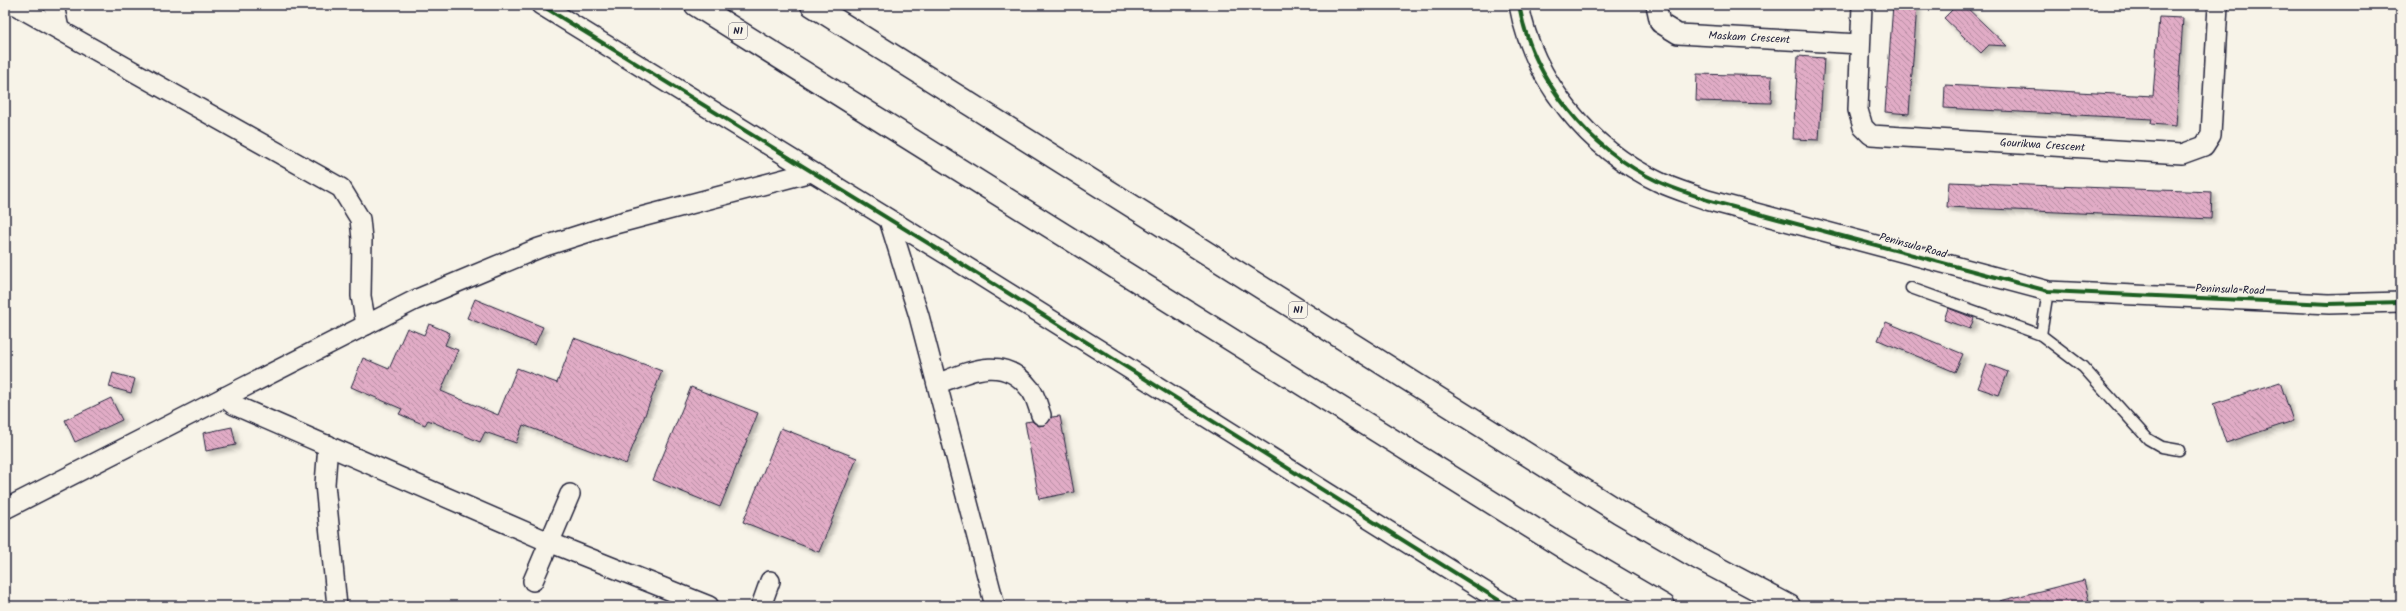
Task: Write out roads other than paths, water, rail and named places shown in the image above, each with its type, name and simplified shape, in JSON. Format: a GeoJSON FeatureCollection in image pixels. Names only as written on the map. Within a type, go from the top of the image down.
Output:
{"type":"FeatureCollection","features":[{"type":"Feature","properties":{"kind":"highway","name":"N1"},"geometry":{"type":"LineString","coordinates":[[696,5],[1556,543],[1664,606]]}},
{"type":"Feature","properties":{"kind":"highway","name":"N1"},"geometry":{"type":"LineString","coordinates":[[812,5],[1619,512],[1704,561],[1789,606]]}},
{"type":"Feature","properties":{"kind":"street"},"geometry":{"type":"LineString","coordinates":[[16,5],[341,188],[360,219],[362,240],[361,296],[366,325]]}},
{"type":"Feature","properties":{"kind":"street"},"geometry":{"type":"LineString","coordinates":[[54,5],[59,29]]}},
{"type":"Feature","properties":{"kind":"street"},"geometry":{"type":"LineString","coordinates":[[541,5],[890,220],[1508,606]]}},
{"type":"Feature","properties":{"kind":"street","name":"Peninsula Road"},"geometry":{"type":"LineString","coordinates":[[1519,5],[1532,50],[1541,69],[1564,106],[1592,136],[1637,170],[1658,182],[1736,208],[2048,291],[2329,304],[2401,302]]}},
{"type":"Feature","properties":{"kind":"street","name":"Maskam Crescent"},"geometry":{"type":"LineString","coordinates":[[1656,5],[1660,22],[1678,34],[1860,44]]}},
{"type":"Feature","properties":{"kind":"street","name":"Gourikwa Crescent"},"geometry":{"type":"LineString","coordinates":[[1862,5],[1858,110],[1863,127],[1871,135],[2182,154],[2204,146],[2211,135],[2218,5]]}},
{"type":"Feature","properties":{"kind":"street"},"geometry":{"type":"LineString","coordinates":[[5,509],[224,396],[416,300],[539,248],[611,225],[811,172]]}},
{"type":"Feature","properties":{"kind":"street"},"geometry":{"type":"LineString","coordinates":[[890,220],[919,316],[995,606]]}},
{"type":"Feature","properties":{"kind":"street"},"geometry":{"type":"LineString","coordinates":[[937,384],[967,373],[988,368],[1007,370],[1020,378],[1032,391],[1041,415]]}},
{"type":"Feature","properties":{"kind":"street"},"geometry":{"type":"LineString","coordinates":[[224,396],[234,405],[550,542],[709,606]]}},
{"type":"Feature","properties":{"kind":"street"},"geometry":{"type":"LineString","coordinates":[[328,445],[324,484],[337,606]]}},
{"type":"Feature","properties":{"kind":"street"},"geometry":{"type":"LineString","coordinates":[[533,581],[570,494]]}},
{"type":"Feature","properties":{"kind":"street"},"geometry":{"type":"LineString","coordinates":[[761,606],[770,580]]}},
{"type":"Feature","properties":{"kind":"lane"},"geometry":{"type":"LineString","coordinates":[[1911,288],[2041,335],[2083,367],[2148,440],[2162,447],[2179,450]]}},
{"type":"Feature","properties":{"kind":"lane"},"geometry":{"type":"LineString","coordinates":[[2041,335],[2048,291]]}}]}
